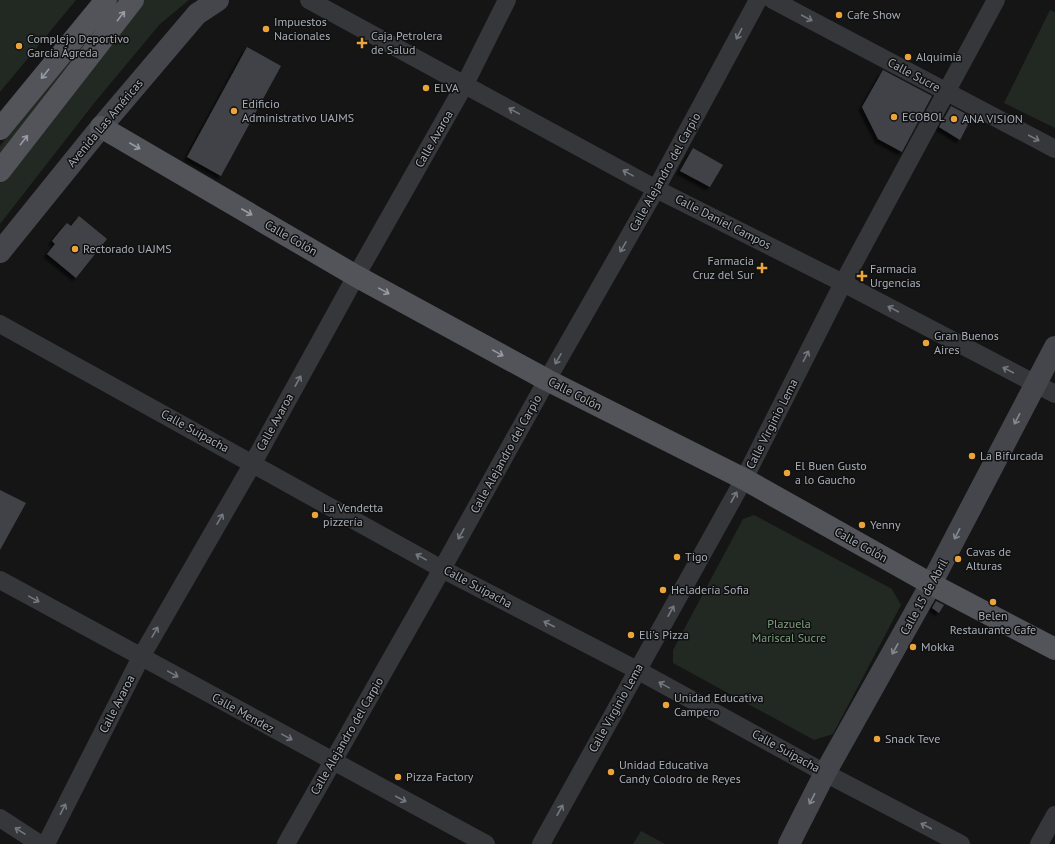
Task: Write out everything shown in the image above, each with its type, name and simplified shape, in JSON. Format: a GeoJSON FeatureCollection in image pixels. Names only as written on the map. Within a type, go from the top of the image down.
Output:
{"type":"FeatureCollection","features":[{"type":"Feature","properties":{"kind":"main road"},"geometry":{"type":"LineString","coordinates":[[0,129],[106,0]]}},
{"type":"Feature","properties":{"kind":"main road"},"geometry":{"type":"LineString","coordinates":[[0,171],[133,0]]}},
{"type":"Feature","properties":{"kind":"main road","name":"Calle Colón"},"geometry":{"type":"LineString","coordinates":[[101,127],[356,276],[547,380],[744,479],[931,584],[1055,649]]}},
{"type":"Feature","properties":{"kind":"street","name":"Avenida Las Américas"},"geometry":{"type":"LineString","coordinates":[[0,252],[101,127],[197,14],[218,0]]}},
{"type":"Feature","properties":{"kind":"street","name":"Calle Daniel Campos"},"geometry":{"type":"LineString","coordinates":[[309,0],[656,189],[843,283],[1055,394]]}},
{"type":"Feature","properties":{"kind":"street","name":"Calle Avaroa"},"geometry":{"type":"LineString","coordinates":[[46,844],[141,657],[253,463],[356,276],[465,84],[507,0]]}},
{"type":"Feature","properties":{"kind":"street","name":"Calle Alejandro del Carpio"},"geometry":{"type":"LineString","coordinates":[[286,844],[656,189],[758,0]]}},
{"type":"Feature","properties":{"kind":"street","name":"Calle Sucre"},"geometry":{"type":"LineString","coordinates":[[773,0],[946,93],[1055,149]]}},
{"type":"Feature","properties":{"kind":"street","name":"Calle Virginio Lema"},"geometry":{"type":"LineString","coordinates":[[541,844],[744,479],[843,283],[996,0]]}},
{"type":"Feature","properties":{"kind":"street","name":"Calle Suipacha"},"geometry":{"type":"LineString","coordinates":[[0,324],[442,569],[637,670],[825,773],[961,844]]}},
{"type":"Feature","properties":{"kind":"street","name":"Calle 15 de Abril"},"geometry":{"type":"LineString","coordinates":[[789,844],[825,773],[931,584],[1055,348]]}},
{"type":"Feature","properties":{"kind":"street","name":"Calle Mendez"},"geometry":{"type":"LineString","coordinates":[[0,580],[332,762],[486,844]]}},
{"type":"Feature","properties":{"kind":"street"},"geometry":{"type":"LineString","coordinates":[[1040,844],[1055,816]]}},
{"type":"Feature","properties":{"kind":"street"},"geometry":{"type":"LineString","coordinates":[[0,818],[40,844]]}},
{"type":"Feature","properties":{"kind":"green space","name":"Complejo Deportivo García Ágreda"},"geometry":{"type":"Polygon","coordinates":[[[0,0],[76,0],[0,92],[0,0]]]}},
{"type":"Feature","properties":{"kind":"green space"},"geometry":{"type":"Polygon","coordinates":[[[115,0],[125,0],[0,159],[0,146],[115,0]]]}},
{"type":"Feature","properties":{"kind":"green space"},"geometry":{"type":"Polygon","coordinates":[[[141,0],[189,0],[160,24],[95,102],[0,224],[0,183],[141,0]]]}},
{"type":"Feature","properties":{"kind":"green space"},"geometry":{"type":"Polygon","coordinates":[[[1050,10],[1055,12],[1055,128],[1004,103],[1050,10]]]}},
{"type":"Feature","properties":{"kind":"green space","name":"Plazuela Mariscal Sucre"},"geometry":{"type":"Polygon","coordinates":[[[754,515],[892,589],[901,605],[833,734],[814,740],[673,663],[673,650],[743,519],[754,515]]]}},
{"type":"Feature","properties":{"kind":"green space"},"geometry":{"type":"Polygon","coordinates":[[[641,831],[665,844],[633,844],[641,831]]]}},
{"type":"Feature","properties":{"kind":"building","name":"Edificio Administrativo UAJMS"},"geometry":{"type":"Polygon","coordinates":[[[247,47],[281,66],[221,176],[187,157],[247,47]]]}},
{"type":"Feature","properties":{"kind":"building","name":"ECOBOL"},"geometry":{"type":"Polygon","coordinates":[[[883,70],[932,96],[902,152],[878,139],[862,107],[883,70]]]}},
{"type":"Feature","properties":{"kind":"building","name":"ANA VISION"},"geometry":{"type":"Polygon","coordinates":[[[951,106],[972,117],[960,140],[939,127],[951,106]]]}},
{"type":"Feature","properties":{"kind":"building"},"geometry":{"type":"Polygon","coordinates":[[[693,148],[723,165],[710,187],[680,171],[693,148]]]}},
{"type":"Feature","properties":{"kind":"building","name":"Rectorado UAJMS"},"geometry":{"type":"Polygon","coordinates":[[[79,216],[107,239],[76,278],[47,254],[55,244],[52,241],[60,231],[67,223],[71,226],[79,216]]]}},
{"type":"Feature","properties":{"kind":"building"},"geometry":{"type":"Polygon","coordinates":[[[0,490],[26,503],[0,550],[0,490]]]}},
{"type":"Feature","properties":{"kind":"building"},"geometry":{"type":"Polygon","coordinates":[[[936,601],[944,605],[939,613],[932,608],[936,601]]]}},
{"type":"Feature","properties":{"kind":"place","name":"Cafe Show"},"geometry":{"type":"Point","coordinates":[839,15]}},
{"type":"Feature","properties":{"kind":"place","name":"Impuestos Nacionales"},"geometry":{"type":"Point","coordinates":[266,29]}},
{"type":"Feature","properties":{"kind":"place","name":"Caja Petrolera de Salud"},"geometry":{"type":"Point","coordinates":[362,43]}},
{"type":"Feature","properties":{"kind":"place","name":"Complejo Deportivo García Ágreda"},"geometry":{"type":"Point","coordinates":[19,46]}},
{"type":"Feature","properties":{"kind":"place","name":"Alquimia"},"geometry":{"type":"Point","coordinates":[908,57]}},
{"type":"Feature","properties":{"kind":"place","name":"ELVA"},"geometry":{"type":"Point","coordinates":[426,88]}},
{"type":"Feature","properties":{"kind":"place","name":"Edificio Administrativo UAJMS"},"geometry":{"type":"Point","coordinates":[234,111]}},
{"type":"Feature","properties":{"kind":"place","name":"ECOBOL"},"geometry":{"type":"Point","coordinates":[894,117]}},
{"type":"Feature","properties":{"kind":"place","name":"ANA VISION"},"geometry":{"type":"Point","coordinates":[954,119]}},
{"type":"Feature","properties":{"kind":"place","name":"Rectorado UAJMS"},"geometry":{"type":"Point","coordinates":[75,249]}},
{"type":"Feature","properties":{"kind":"place","name":"Farmacia Cruz del Sur"},"geometry":{"type":"Point","coordinates":[762,268]}},
{"type":"Feature","properties":{"kind":"place","name":"Farmacia Urgencias"},"geometry":{"type":"Point","coordinates":[862,276]}},
{"type":"Feature","properties":{"kind":"place","name":"Gran Buenos Aires"},"geometry":{"type":"Point","coordinates":[926,343]}},
{"type":"Feature","properties":{"kind":"place","name":"La Bifurcada"},"geometry":{"type":"Point","coordinates":[972,456]}},
{"type":"Feature","properties":{"kind":"place","name":"El Buen Gusto a lo Gaucho"},"geometry":{"type":"Point","coordinates":[787,473]}},
{"type":"Feature","properties":{"kind":"place","name":"La Vendetta pizzería"},"geometry":{"type":"Point","coordinates":[315,515]}},
{"type":"Feature","properties":{"kind":"place","name":"Yenny"},"geometry":{"type":"Point","coordinates":[862,525]}},
{"type":"Feature","properties":{"kind":"place","name":"Tigo"},"geometry":{"type":"Point","coordinates":[677,557]}},
{"type":"Feature","properties":{"kind":"place","name":"Cavas de Alturas"},"geometry":{"type":"Point","coordinates":[958,559]}},
{"type":"Feature","properties":{"kind":"place","name":"Heladería Sofia"},"geometry":{"type":"Point","coordinates":[663,590]}},
{"type":"Feature","properties":{"kind":"place","name":"Belen Restaurante Cafe"},"geometry":{"type":"Point","coordinates":[993,602]}},
{"type":"Feature","properties":{"kind":"place","name":"Eli's Pizza"},"geometry":{"type":"Point","coordinates":[631,635]}},
{"type":"Feature","properties":{"kind":"place","name":"Mokka"},"geometry":{"type":"Point","coordinates":[913,647]}},
{"type":"Feature","properties":{"kind":"place","name":"Unidad Educativa Campero"},"geometry":{"type":"Point","coordinates":[666,705]}},
{"type":"Feature","properties":{"kind":"place","name":"Snack Teve"},"geometry":{"type":"Point","coordinates":[877,739]}},
{"type":"Feature","properties":{"kind":"place","name":"Unidad Educativa Candy Colodro de Reyes"},"geometry":{"type":"Point","coordinates":[611,772]}},
{"type":"Feature","properties":{"kind":"place","name":"Pizza Factory"},"geometry":{"type":"Point","coordinates":[398,777]}}]}
